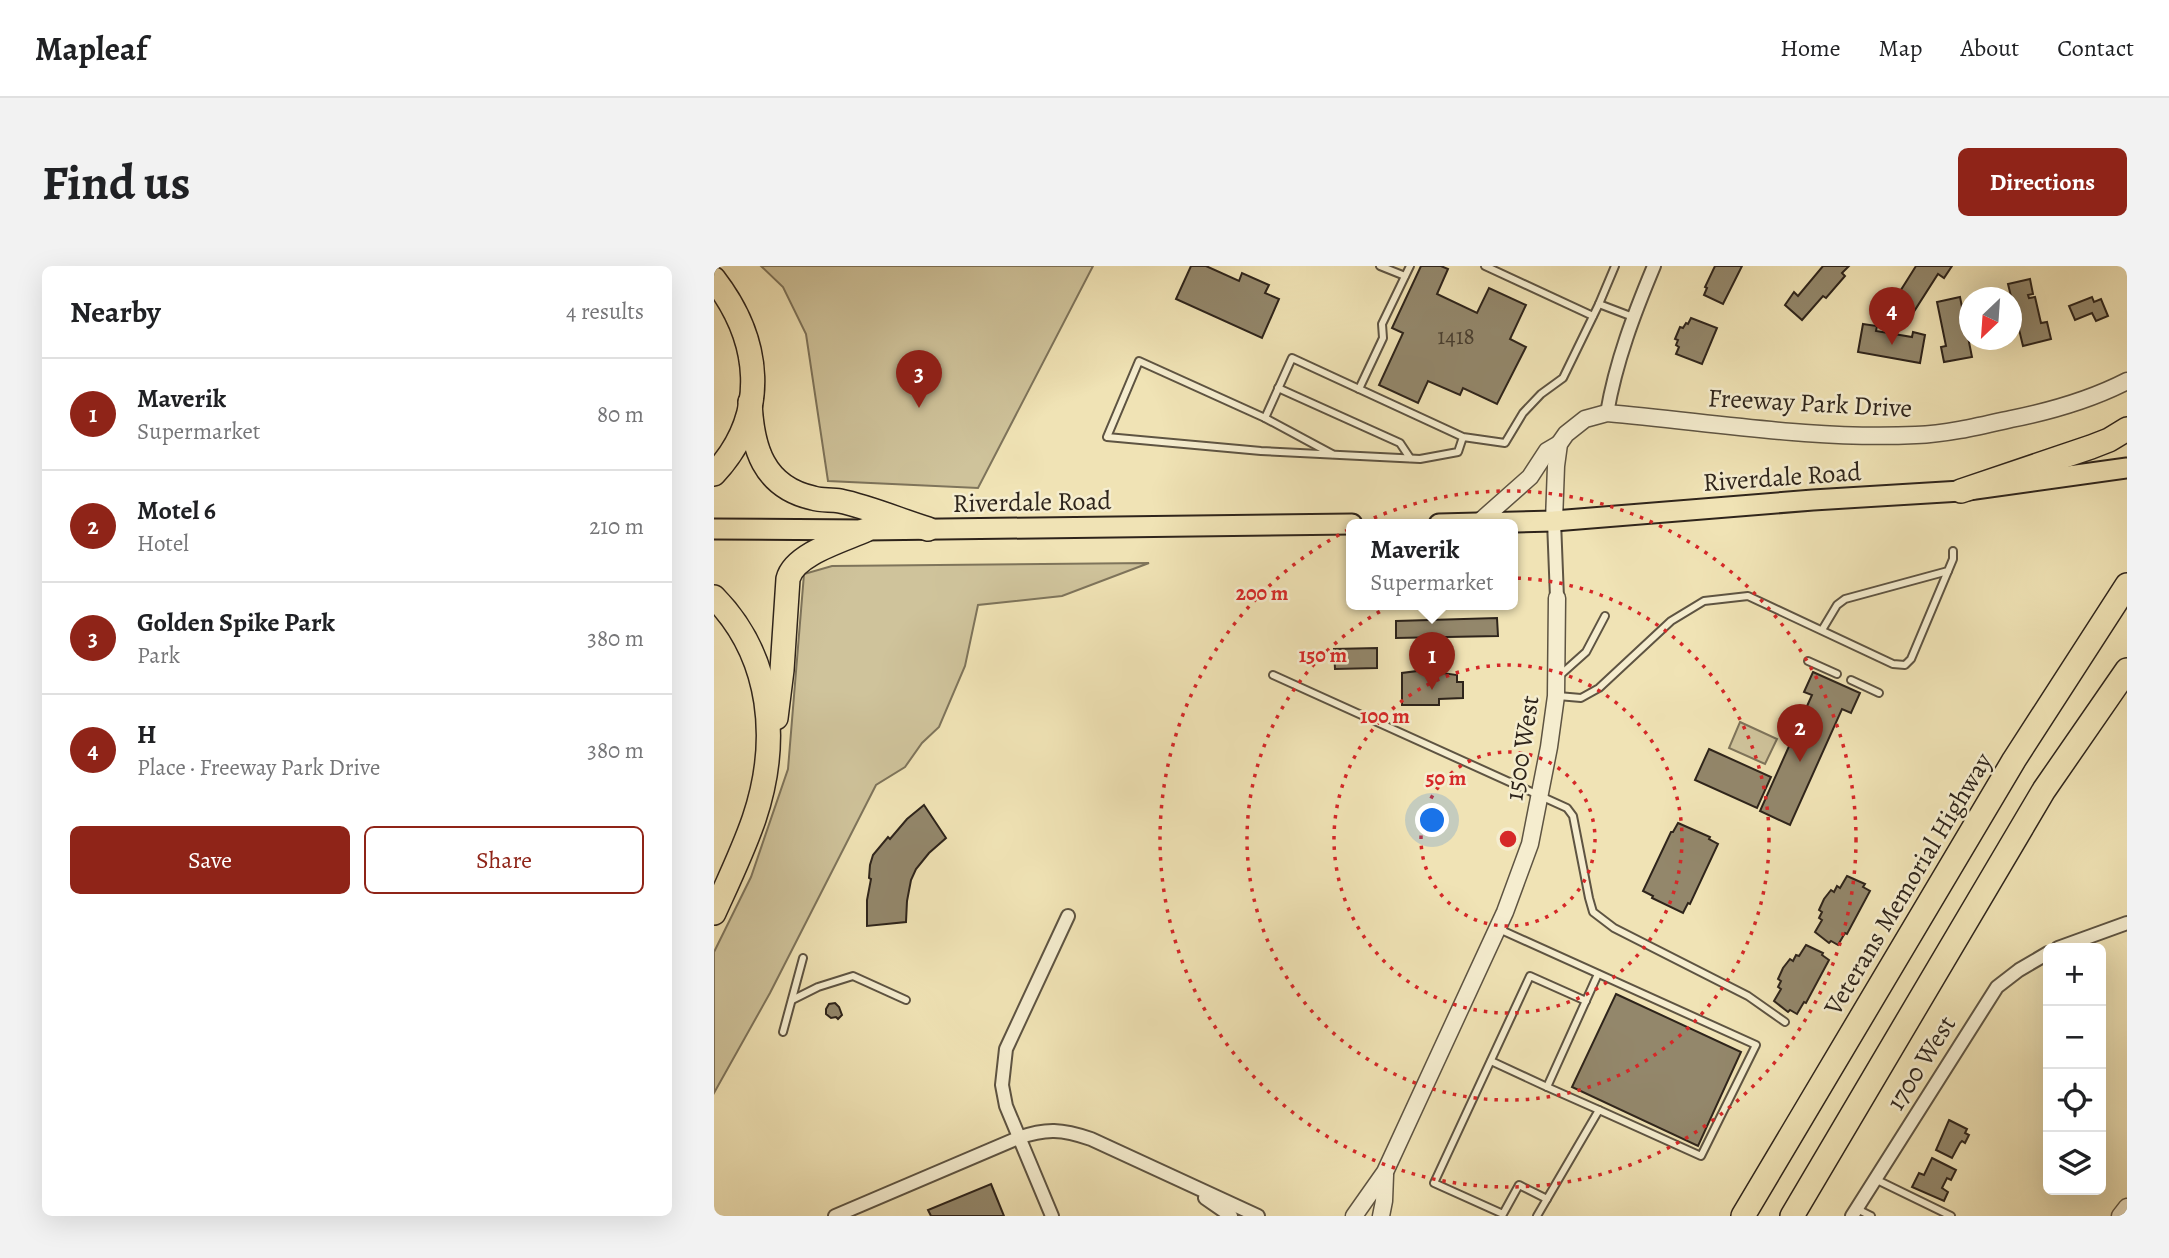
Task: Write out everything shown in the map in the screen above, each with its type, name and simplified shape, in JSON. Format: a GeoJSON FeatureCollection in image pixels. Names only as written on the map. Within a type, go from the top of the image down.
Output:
{"type":"FeatureCollection","features":[{"type":"Feature","properties":{"kind":"highway"},"geometry":{"type":"LineString","coordinates":[[714,279],[735,309],[747,339],[752,369],[752,431],[758,455],[766,469],[782,484],[806,496],[838,501],[928,529]]}},
{"type":"Feature","properties":{"kind":"highway"},"geometry":{"type":"LineString","coordinates":[[714,474],[735,445],[745,423],[750,402]]}},
{"type":"Feature","properties":{"kind":"highway"},"geometry":{"type":"LineString","coordinates":[[1961,491],[2091,447],[2127,429]]}},
{"type":"Feature","properties":{"kind":"highway"},"geometry":{"type":"LineString","coordinates":[[714,913],[755,817],[763,787],[779,701],[788,579],[791,571],[802,559],[866,530]]}},
{"type":"Feature","properties":{"kind":"highway","name":"Veterans Memorial Highway"},"geometry":{"type":"LineString","coordinates":[[1743,1216],[2014,760],[2127,585]]}},
{"type":"Feature","properties":{"kind":"highway"},"geometry":{"type":"LineString","coordinates":[[714,597],[738,627],[757,665],[768,706],[769,748]]}},
{"type":"Feature","properties":{"kind":"highway"},"geometry":{"type":"LineString","coordinates":[[1792,1216],[2044,790],[2127,670]]}},
{"type":"Feature","properties":{"kind":"main road","name":"Riverdale Road"},"geometry":{"type":"LineString","coordinates":[[1518,522],[1961,491],[2127,468]]}},
{"type":"Feature","properties":{"kind":"main road","name":"Riverdale Road"},"geometry":{"type":"LineString","coordinates":[[714,529],[866,530],[1346,524]]}},
{"type":"Feature","properties":{"kind":"street"},"geometry":{"type":"LineString","coordinates":[[1482,519],[1530,477],[1547,451],[1559,444],[1566,434],[1584,419],[1607,413],[1618,361],[1654,266]]}},
{"type":"Feature","properties":{"kind":"street","name":"Freeway Park Drive"},"geometry":{"type":"LineString","coordinates":[[1607,413],[1794,432],[1918,435],[2038,414],[2099,395],[2127,381]]}},
{"type":"Feature","properties":{"kind":"street","name":"1500 West"},"geometry":{"type":"LineString","coordinates":[[1354,1216],[1385,1172],[1498,928],[1530,844],[1556,696],[1557,598],[1554,521],[1559,444]]}},
{"type":"Feature","properties":{"kind":"street"},"geometry":{"type":"LineString","coordinates":[[1052,1216],[1018,1138],[1006,1106],[1002,1084],[1006,1049],[1068,916]]}},
{"type":"Feature","properties":{"kind":"street"},"geometry":{"type":"LineString","coordinates":[[2072,943],[2127,923]]}},
{"type":"Feature","properties":{"kind":"street","name":"1700 West"},"geometry":{"type":"LineString","coordinates":[[1855,1212],[1997,986],[2043,956]]}},
{"type":"Feature","properties":{"kind":"street"},"geometry":{"type":"LineString","coordinates":[[835,1216],[1037,1131],[1070,1132],[1091,1139],[1258,1216]]}},
{"type":"Feature","properties":{"kind":"street","name":"1500 West"},"geometry":{"type":"LineString","coordinates":[[1381,1216],[1385,1172]]}},
{"type":"Feature","properties":{"kind":"street"},"geometry":{"type":"LineString","coordinates":[[1192,1186],[1210,1203],[1231,1216]]}},
{"type":"Feature","properties":{"kind":"street"},"geometry":{"type":"LineString","coordinates":[[2120,1216],[2127,1207]]}},
{"type":"Feature","properties":{"kind":"lane"},"geometry":{"type":"LineString","coordinates":[[1380,266],[1405,276]]}},
{"type":"Feature","properties":{"kind":"lane"},"geometry":{"type":"LineString","coordinates":[[1359,389],[1383,338],[1382,324],[1410,266]]}},
{"type":"Feature","properties":{"kind":"lane"},"geometry":{"type":"LineString","coordinates":[[1485,266],[1593,316]]}},
{"type":"Feature","properties":{"kind":"lane"},"geometry":{"type":"LineString","coordinates":[[1265,418],[1292,358],[1463,437],[1505,443],[1523,413],[1541,394],[1563,378],[1615,266]]}},
{"type":"Feature","properties":{"kind":"lane"},"geometry":{"type":"LineString","coordinates":[[1599,304],[1633,317]]}},
{"type":"Feature","properties":{"kind":"lane"},"geometry":{"type":"LineString","coordinates":[[1334,455],[1265,418],[1139,361],[1107,437],[1261,451],[1334,455],[1410,458],[1420,459],[1458,452],[1463,437]]}},
{"type":"Feature","properties":{"kind":"lane"},"geometry":{"type":"LineString","coordinates":[[1278,388],[1400,443],[1410,458]]}},
{"type":"Feature","properties":{"kind":"lane"},"geometry":{"type":"LineString","coordinates":[[1556,696],[1581,698],[1599,688],[1671,621],[1704,601],[1748,596],[1893,664],[1905,666],[1911,659],[1948,571],[1953,551]]}},
{"type":"Feature","properties":{"kind":"lane"},"geometry":{"type":"LineString","coordinates":[[1822,630],[1837,606],[1845,599],[1948,571]]}},
{"type":"Feature","properties":{"kind":"lane"},"geometry":{"type":"LineString","coordinates":[[1557,678],[1586,652],[1605,617]]}},
{"type":"Feature","properties":{"kind":"lane"},"geometry":{"type":"LineString","coordinates":[[1808,661],[1837,674]]}},
{"type":"Feature","properties":{"kind":"lane"},"geometry":{"type":"LineString","coordinates":[[1273,675],[1539,797],[1560,804],[1573,816],[1593,912],[1614,928],[1748,996],[1785,1022]]}},
{"type":"Feature","properties":{"kind":"lane"},"geometry":{"type":"LineString","coordinates":[[1852,680],[1879,693]]}},
{"type":"Feature","properties":{"kind":"lane"},"geometry":{"type":"LineString","coordinates":[[1491,1061],[1701,1156],[1756,1045],[1498,928]]}},
{"type":"Feature","properties":{"kind":"lane"},"geometry":{"type":"LineString","coordinates":[[783,1032],[803,958]]}},
{"type":"Feature","properties":{"kind":"lane"},"geometry":{"type":"LineString","coordinates":[[1547,1087],[1598,974]]}},
{"type":"Feature","properties":{"kind":"lane"},"geometry":{"type":"LineString","coordinates":[[792,1000],[818,986],[853,976],[906,1000]]}},
{"type":"Feature","properties":{"kind":"lane"},"geometry":{"type":"LineString","coordinates":[[1547,1199],[1519,1185],[1503,1214],[1434,1183],[1530,976],[1586,1001]]}},
{"type":"Feature","properties":{"kind":"lane"},"geometry":{"type":"LineString","coordinates":[[1538,1216],[1599,1110]]}},
{"type":"Feature","properties":{"kind":"lane"},"geometry":{"type":"LineString","coordinates":[[1874,1179],[1951,1216]]}},
{"type":"Feature","properties":{"kind":"lane"},"geometry":{"type":"LineString","coordinates":[[1855,1212],[1871,1216]]}},
{"type":"Feature","properties":{"kind":"shaded area"},"geometry":{"type":"Polygon","coordinates":[[[761,266],[1093,266],[978,488],[828,481],[806,334],[783,287],[761,266]]]}},
{"type":"Feature","properties":{"kind":"shaded area"},"geometry":{"type":"Polygon","coordinates":[[[1149,563],[1062,596],[978,605],[965,666],[939,727],[922,743],[905,767],[876,785],[770,993],[714,1093],[714,952],[751,877],[788,769],[804,574],[832,566],[1149,563]]]}},
{"type":"Feature","properties":{"kind":"shaded area"},"geometry":{"type":"Polygon","coordinates":[[[1740,722],[1777,739],[1765,764],[1729,748],[1740,722]]]}},
{"type":"Feature","properties":{"kind":"building"},"geometry":{"type":"Polygon","coordinates":[[[1191,266],[1206,266],[1239,281],[1242,273],[1269,285],[1265,293],[1279,299],[1262,338],[1176,299],[1191,266]]]}},
{"type":"Feature","properties":{"kind":"building"},"geometry":{"type":"Polygon","coordinates":[[[1421,266],[1441,266],[1448,269],[1437,294],[1477,313],[1489,288],[1526,305],[1510,339],[1526,347],[1497,404],[1463,388],[1460,395],[1428,381],[1418,403],[1379,385],[1403,333],[1392,328],[1421,266]]]}},
{"type":"Feature","properties":{"kind":"building"},"geometry":{"type":"Polygon","coordinates":[[[1715,266],[1742,266],[1723,304],[1704,295],[1715,266]]]}},
{"type":"Feature","properties":{"kind":"building"},"geometry":{"type":"Polygon","coordinates":[[[1823,266],[1849,266],[1842,273],[1845,276],[1826,298],[1823,296],[1802,320],[1785,305],[1794,292],[1798,296],[1823,266]]]}},
{"type":"Feature","properties":{"kind":"building"},"geometry":{"type":"Polygon","coordinates":[[[1916,266],[1952,266],[1944,278],[1938,274],[1913,313],[1894,301],[1916,266]]]}},
{"type":"Feature","properties":{"kind":"building"},"geometry":{"type":"Polygon","coordinates":[[[2030,279],[2033,294],[2028,295],[2029,298],[2035,297],[2041,323],[2047,322],[2051,339],[2023,346],[2022,287],[2009,287],[2008,284],[2030,279]]]}},
{"type":"Feature","properties":{"kind":"building"},"geometry":{"type":"Polygon","coordinates":[[[1959,297],[1959,350],[1971,350],[1972,357],[1944,362],[1941,347],[1946,346],[1937,302],[1959,297]]]}},
{"type":"Feature","properties":{"kind":"building"},"geometry":{"type":"Polygon","coordinates":[[[2092,297],[2094,302],[2101,299],[2108,316],[2096,321],[2092,313],[2075,320],[2069,306],[2092,297]]]}},
{"type":"Feature","properties":{"kind":"building"},"geometry":{"type":"Polygon","coordinates":[[[1691,318],[1717,328],[1702,364],[1676,354],[1679,347],[1676,345],[1678,340],[1675,339],[1680,327],[1688,324],[1691,318]]]}},
{"type":"Feature","properties":{"kind":"building"},"geometry":{"type":"Polygon","coordinates":[[[1863,324],[1877,326],[1876,331],[1912,337],[1913,332],[1925,335],[1920,363],[1858,352],[1863,324]]]}},
{"type":"Feature","properties":{"kind":"building"},"geometry":{"type":"Polygon","coordinates":[[[1497,618],[1498,636],[1396,638],[1396,621],[1497,618]]]}},
{"type":"Feature","properties":{"kind":"building"},"geometry":{"type":"Polygon","coordinates":[[[1377,648],[1377,668],[1335,669],[1334,649],[1377,648]]]}},
{"type":"Feature","properties":{"kind":"building"},"geometry":{"type":"Polygon","coordinates":[[[1417,667],[1428,667],[1428,671],[1457,675],[1457,682],[1463,682],[1463,698],[1439,699],[1439,705],[1402,705],[1402,673],[1417,671],[1417,667]]]}},
{"type":"Feature","properties":{"kind":"building"},"geometry":{"type":"Polygon","coordinates":[[[1813,672],[1860,693],[1851,713],[1842,709],[1790,825],[1760,811],[1812,695],[1804,692],[1813,672]]]}},
{"type":"Feature","properties":{"kind":"building"},"geometry":{"type":"Polygon","coordinates":[[[1709,749],[1771,777],[1757,808],[1695,780],[1709,749]]]}},
{"type":"Feature","properties":{"kind":"building"},"geometry":{"type":"Polygon","coordinates":[[[924,805],[946,838],[916,869],[907,901],[906,922],[867,926],[867,900],[873,855],[888,837],[890,839],[907,819],[924,805]]]}},
{"type":"Feature","properties":{"kind":"building"},"geometry":{"type":"Polygon","coordinates":[[[1678,823],[1710,837],[1709,839],[1718,844],[1690,904],[1688,903],[1683,913],[1643,891],[1671,832],[1678,823]]]}},
{"type":"Feature","properties":{"kind":"building"},"geometry":{"type":"Polygon","coordinates":[[[1847,876],[1865,884],[1863,887],[1870,891],[1847,934],[1845,933],[1838,945],[1831,941],[1829,943],[1815,932],[1822,920],[1819,918],[1822,912],[1819,910],[1824,899],[1831,890],[1834,892],[1837,886],[1840,888],[1847,876]]]}},
{"type":"Feature","properties":{"kind":"building"},"geometry":{"type":"Polygon","coordinates":[[[1806,945],[1823,953],[1829,960],[1806,1003],[1804,1002],[1797,1014],[1790,1010],[1788,1012],[1774,1001],[1781,989],[1778,987],[1781,981],[1778,979],[1783,968],[1790,959],[1793,961],[1796,955],[1799,956],[1806,945]]]}},
{"type":"Feature","properties":{"kind":"building"},"geometry":{"type":"Polygon","coordinates":[[[1616,994],[1741,1052],[1698,1146],[1572,1087],[1616,994]]]}},
{"type":"Feature","properties":{"kind":"building"},"geometry":{"type":"Polygon","coordinates":[[[835,1003],[842,1015],[838,1019],[826,1014],[829,1004],[835,1003]]]}},
{"type":"Feature","properties":{"kind":"building"},"geometry":{"type":"Polygon","coordinates":[[[1949,1120],[1967,1129],[1965,1133],[1969,1135],[1965,1143],[1960,1143],[1952,1158],[1936,1150],[1949,1120]]]}},
{"type":"Feature","properties":{"kind":"building"},"geometry":{"type":"Polygon","coordinates":[[[1932,1158],[1956,1170],[1951,1180],[1947,1178],[1942,1188],[1948,1192],[1944,1201],[1912,1187],[1919,1173],[1924,1175],[1932,1158]]]}},
{"type":"Feature","properties":{"kind":"building"},"geometry":{"type":"Polygon","coordinates":[[[991,1184],[1004,1216],[931,1216],[928,1210],[991,1184]]]}},
{"type":"Feature","properties":{"kind":"place","name":"H"},"geometry":{"type":"Point","coordinates":[1892,345]}},
{"type":"Feature","properties":{"kind":"place","name":"Golden Spike Park"},"geometry":{"type":"Point","coordinates":[919,408]}},
{"type":"Feature","properties":{"kind":"place","name":"Maverik"},"geometry":{"type":"Point","coordinates":[1432,690]}},
{"type":"Feature","properties":{"kind":"place","name":"Motel 6"},"geometry":{"type":"Point","coordinates":[1800,762]}}]}
